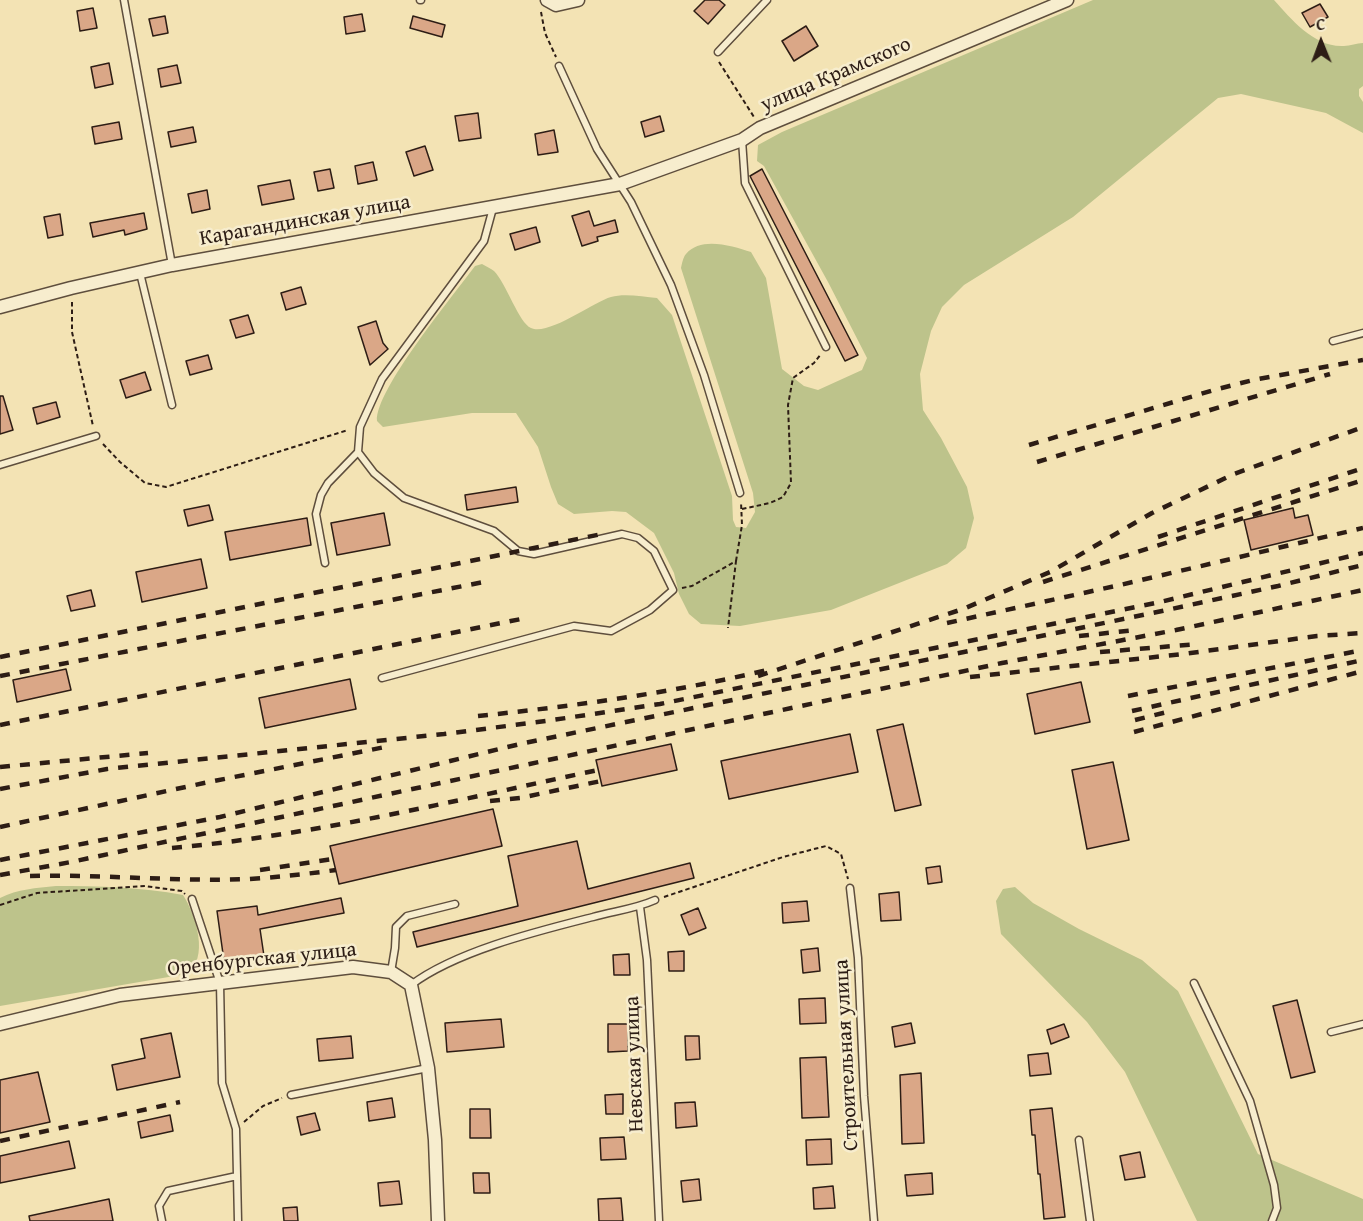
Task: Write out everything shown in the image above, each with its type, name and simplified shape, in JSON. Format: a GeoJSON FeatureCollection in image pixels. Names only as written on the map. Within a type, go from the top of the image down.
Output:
{"type":"FeatureCollection","features":[{"type":"Feature","properties":{"kind":"street"},"geometry":{"type":"LineString","coordinates":[[544,5],[578,0]]}},
{"type":"Feature","properties":{"kind":"street","name":"улица Крамского"},"geometry":{"type":"LineString","coordinates":[[620,184],[742,140],[760,128],[1067,0]]}},
{"type":"Feature","properties":{"kind":"street","name":"Карагандинская улица"},"geometry":{"type":"LineString","coordinates":[[0,307],[172,265],[620,184]]}},
{"type":"Feature","properties":{"kind":"street","name":"Оренбургская улица"},"geometry":{"type":"LineString","coordinates":[[0,1024],[120,995],[353,967],[391,972],[411,985]]}},
{"type":"Feature","properties":{"kind":"street"},"geometry":{"type":"LineString","coordinates":[[411,985],[428,1068],[435,1140],[438,1221]]}},
{"type":"Feature","properties":{"kind":"lane"},"geometry":{"type":"LineString","coordinates":[[124,0],[172,265]]}},
{"type":"Feature","properties":{"kind":"lane"},"geometry":{"type":"LineString","coordinates":[[718,52],[767,0]]}},
{"type":"Feature","properties":{"kind":"lane"},"geometry":{"type":"LineString","coordinates":[[559,66],[597,149],[620,184],[671,285],[704,375],[740,493]]}},
{"type":"Feature","properties":{"kind":"lane"},"geometry":{"type":"LineString","coordinates":[[742,140],[745,183],[826,347]]}},
{"type":"Feature","properties":{"kind":"lane"},"geometry":{"type":"LineString","coordinates":[[325,563],[316,514],[321,495],[328,483],[358,452],[360,427],[382,379],[484,241],[494,207]]}},
{"type":"Feature","properties":{"kind":"lane"},"geometry":{"type":"LineString","coordinates":[[140,272],[172,405]]}},
{"type":"Feature","properties":{"kind":"lane"},"geometry":{"type":"LineString","coordinates":[[1333,341],[1363,333]]}},
{"type":"Feature","properties":{"kind":"lane"},"geometry":{"type":"LineString","coordinates":[[0,465],[96,436]]}},
{"type":"Feature","properties":{"kind":"lane"},"geometry":{"type":"LineString","coordinates":[[358,452],[374,473],[404,498],[494,531],[518,551],[534,554],[622,534],[638,538],[654,551],[674,590],[650,610],[611,631],[574,626],[382,678]]}},
{"type":"Feature","properties":{"kind":"lane","name":"Строительная улица"},"geometry":{"type":"LineString","coordinates":[[850,888],[858,958],[864,1096],[874,1221]]}},
{"type":"Feature","properties":{"kind":"lane"},"geometry":{"type":"LineString","coordinates":[[192,899],[220,983],[222,1083],[236,1129],[238,1221]]}},
{"type":"Feature","properties":{"kind":"lane"},"geometry":{"type":"LineString","coordinates":[[411,985],[451,961],[519,937],[595,916],[640,907],[655,900]]}},
{"type":"Feature","properties":{"kind":"lane"},"geometry":{"type":"LineString","coordinates":[[391,972],[396,927],[407,916],[456,904]]}},
{"type":"Feature","properties":{"kind":"lane","name":"Невская улица"},"geometry":{"type":"LineString","coordinates":[[640,907],[647,960],[659,1221]]}},
{"type":"Feature","properties":{"kind":"lane"},"geometry":{"type":"LineString","coordinates":[[1194,983],[1250,1101],[1274,1185],[1277,1208],[1272,1221]]}},
{"type":"Feature","properties":{"kind":"lane"},"geometry":{"type":"LineString","coordinates":[[1331,1032],[1363,1024]]}},
{"type":"Feature","properties":{"kind":"lane"},"geometry":{"type":"LineString","coordinates":[[291,1095],[428,1068]]}},
{"type":"Feature","properties":{"kind":"lane"},"geometry":{"type":"LineString","coordinates":[[1079,1140],[1090,1221]]}},
{"type":"Feature","properties":{"kind":"lane"},"geometry":{"type":"LineString","coordinates":[[162,1221],[159,1206],[168,1191],[237,1176]]}},
{"type":"Feature","properties":{"kind":"path"},"geometry":{"type":"LineString","coordinates":[[544,5],[545,33],[559,66]]}},
{"type":"Feature","properties":{"kind":"path"},"geometry":{"type":"LineString","coordinates":[[718,52],[719,65],[737,88],[760,128]]}},
{"type":"Feature","properties":{"kind":"path"},"geometry":{"type":"LineString","coordinates":[[71,288],[72,332],[96,436],[120,462],[145,483],[166,487],[360,427]]}},
{"type":"Feature","properties":{"kind":"path"},"geometry":{"type":"LineString","coordinates":[[742,509],[770,503],[783,497],[791,483],[788,405],[793,378],[814,363],[826,347]]}},
{"type":"Feature","properties":{"kind":"path"},"geometry":{"type":"LineString","coordinates":[[728,628],[742,525],[740,493]]}},
{"type":"Feature","properties":{"kind":"path"},"geometry":{"type":"LineString","coordinates":[[674,590],[692,586],[736,561]]}},
{"type":"Feature","properties":{"kind":"path"},"geometry":{"type":"LineString","coordinates":[[655,900],[783,857],[826,846],[841,854],[850,888]]}},
{"type":"Feature","properties":{"kind":"path"},"geometry":{"type":"LineString","coordinates":[[0,905],[37,893],[145,886],[182,891],[192,899]]}},
{"type":"Feature","properties":{"kind":"path"},"geometry":{"type":"LineString","coordinates":[[236,1129],[264,1106],[291,1095]]}},
{"type":"Feature","properties":{"kind":"green space"},"geometry":{"type":"Polygon","coordinates":[[[1093,0],[1274,0],[1304,31],[1323,42],[1344,46],[1363,43],[1363,86],[1359,89],[1359,96],[1363,102],[1363,133],[1326,113],[1241,94],[1218,98],[1073,217],[964,285],[942,307],[931,331],[920,374],[923,410],[967,487],[974,518],[966,548],[947,564],[831,610],[740,626],[701,624],[689,614],[679,594],[674,573],[654,533],[626,512],[574,514],[558,504],[538,447],[516,413],[472,413],[383,427],[377,421],[388,388],[401,366],[475,266],[482,264],[494,271],[522,319],[531,328],[549,327],[611,297],[628,295],[657,298],[672,315],[732,496],[733,520],[736,527],[746,528],[755,512],[753,493],[681,268],[685,255],[700,245],[708,244],[726,245],[751,252],[766,278],[782,369],[804,386],[818,390],[862,370],[867,358],[764,166],[757,161],[758,145],[782,132],[1093,0]]]}},
{"type":"Feature","properties":{"kind":"green space"},"geometry":{"type":"Polygon","coordinates":[[[56,886],[151,890],[183,895],[192,914],[198,936],[199,948],[193,967],[186,974],[0,1006],[0,898],[34,888],[56,886]]]}},
{"type":"Feature","properties":{"kind":"green space"},"geometry":{"type":"Polygon","coordinates":[[[1015,887],[1033,903],[1142,960],[1178,991],[1258,1154],[1363,1199],[1363,1221],[1197,1221],[1125,1072],[1087,1022],[1001,934],[996,901],[1003,889],[1015,887]]]}},
{"type":"Feature","properties":{"kind":"building"},"geometry":{"type":"Polygon","coordinates":[[[705,0],[719,0],[725,5],[708,24],[694,11],[705,0]]]}},
{"type":"Feature","properties":{"kind":"building"},"geometry":{"type":"Polygon","coordinates":[[[1320,4],[1328,17],[1310,27],[1302,13],[1320,4]]]}},
{"type":"Feature","properties":{"kind":"building"},"geometry":{"type":"Polygon","coordinates":[[[93,8],[97,28],[80,31],[77,11],[93,8]]]}},
{"type":"Feature","properties":{"kind":"building"},"geometry":{"type":"Polygon","coordinates":[[[362,14],[365,31],[346,34],[344,17],[362,14]]]}},
{"type":"Feature","properties":{"kind":"building"},"geometry":{"type":"Polygon","coordinates":[[[165,16],[168,33],[153,36],[149,19],[165,16]]]}},
{"type":"Feature","properties":{"kind":"building"},"geometry":{"type":"Polygon","coordinates":[[[413,16],[445,25],[442,37],[410,28],[413,16]]]}},
{"type":"Feature","properties":{"kind":"building"},"geometry":{"type":"Polygon","coordinates":[[[806,26],[818,46],[794,61],[782,41],[806,26]]]}},
{"type":"Feature","properties":{"kind":"building"},"geometry":{"type":"Polygon","coordinates":[[[109,63],[113,84],[95,88],[91,67],[109,63]]]}},
{"type":"Feature","properties":{"kind":"building"},"geometry":{"type":"Polygon","coordinates":[[[177,65],[181,83],[161,87],[158,69],[177,65]]]}},
{"type":"Feature","properties":{"kind":"building"},"geometry":{"type":"Polygon","coordinates":[[[478,113],[481,138],[459,141],[455,116],[478,113]]]}},
{"type":"Feature","properties":{"kind":"building"},"geometry":{"type":"Polygon","coordinates":[[[660,116],[664,131],[645,137],[641,122],[660,116]]]}},
{"type":"Feature","properties":{"kind":"building"},"geometry":{"type":"Polygon","coordinates":[[[119,122],[122,139],[95,144],[92,127],[119,122]]]}},
{"type":"Feature","properties":{"kind":"building"},"geometry":{"type":"Polygon","coordinates":[[[193,127],[196,142],[171,147],[168,132],[193,127]]]}},
{"type":"Feature","properties":{"kind":"building"},"geometry":{"type":"Polygon","coordinates":[[[554,130],[558,152],[538,155],[535,134],[554,130]]]}},
{"type":"Feature","properties":{"kind":"building"},"geometry":{"type":"Polygon","coordinates":[[[425,146],[433,170],[414,176],[406,152],[425,146]]]}},
{"type":"Feature","properties":{"kind":"building"},"geometry":{"type":"Polygon","coordinates":[[[373,162],[377,180],[358,184],[355,166],[373,162]]]}},
{"type":"Feature","properties":{"kind":"building"},"geometry":{"type":"Polygon","coordinates":[[[330,169],[334,188],[318,191],[314,172],[330,169]]]}},
{"type":"Feature","properties":{"kind":"building"},"geometry":{"type":"Polygon","coordinates":[[[762,169],[858,355],[845,361],[750,176],[762,169]]]}},
{"type":"Feature","properties":{"kind":"building"},"geometry":{"type":"Polygon","coordinates":[[[290,180],[294,199],[262,205],[258,186],[290,180]]]}},
{"type":"Feature","properties":{"kind":"building"},"geometry":{"type":"Polygon","coordinates":[[[207,190],[210,209],[192,213],[188,194],[207,190]]]}},
{"type":"Feature","properties":{"kind":"building"},"geometry":{"type":"Polygon","coordinates":[[[589,211],[594,226],[615,220],[618,232],[597,237],[598,241],[582,246],[572,216],[589,211]]]}},
{"type":"Feature","properties":{"kind":"building"},"geometry":{"type":"Polygon","coordinates":[[[144,213],[147,229],[125,235],[124,230],[93,237],[90,223],[144,213]]]}},
{"type":"Feature","properties":{"kind":"building"},"geometry":{"type":"Polygon","coordinates":[[[60,214],[63,235],[48,238],[44,217],[60,214]]]}},
{"type":"Feature","properties":{"kind":"building"},"geometry":{"type":"Polygon","coordinates":[[[536,227],[540,242],[515,250],[510,234],[536,227]]]}},
{"type":"Feature","properties":{"kind":"building"},"geometry":{"type":"Polygon","coordinates":[[[301,287],[306,304],[286,310],[281,293],[301,287]]]}},
{"type":"Feature","properties":{"kind":"building"},"geometry":{"type":"Polygon","coordinates":[[[248,315],[254,333],[236,338],[230,320],[248,315]]]}},
{"type":"Feature","properties":{"kind":"building"},"geometry":{"type":"Polygon","coordinates":[[[376,321],[383,343],[388,349],[370,365],[358,327],[376,321]]]}},
{"type":"Feature","properties":{"kind":"building"},"geometry":{"type":"Polygon","coordinates":[[[208,355],[212,369],[190,375],[186,361],[208,355]]]}},
{"type":"Feature","properties":{"kind":"building"},"geometry":{"type":"Polygon","coordinates":[[[145,372],[151,390],[126,398],[120,380],[145,372]]]}},
{"type":"Feature","properties":{"kind":"building"},"geometry":{"type":"Polygon","coordinates":[[[0,396],[3,396],[13,430],[0,434],[0,396]]]}},
{"type":"Feature","properties":{"kind":"building"},"geometry":{"type":"Polygon","coordinates":[[[56,402],[60,417],[37,424],[33,408],[56,402]]]}},
{"type":"Feature","properties":{"kind":"building"},"geometry":{"type":"Polygon","coordinates":[[[516,487],[518,502],[467,510],[465,495],[516,487]]]}},
{"type":"Feature","properties":{"kind":"building"},"geometry":{"type":"Polygon","coordinates":[[[209,505],[213,520],[188,526],[184,510],[209,505]]]}},
{"type":"Feature","properties":{"kind":"building"},"geometry":{"type":"Polygon","coordinates":[[[1293,508],[1295,518],[1308,515],[1313,535],[1251,550],[1244,520],[1293,508]]]}},
{"type":"Feature","properties":{"kind":"building"},"geometry":{"type":"Polygon","coordinates":[[[384,513],[390,545],[337,555],[331,523],[384,513]]]}},
{"type":"Feature","properties":{"kind":"building"},"geometry":{"type":"Polygon","coordinates":[[[307,518],[311,545],[230,560],[225,532],[307,518]]]}},
{"type":"Feature","properties":{"kind":"building"},"geometry":{"type":"Polygon","coordinates":[[[201,559],[207,588],[142,602],[136,572],[201,559]]]}},
{"type":"Feature","properties":{"kind":"building"},"geometry":{"type":"Polygon","coordinates":[[[91,590],[95,606],[71,611],[67,596],[91,590]]]}},
{"type":"Feature","properties":{"kind":"building"},"geometry":{"type":"Polygon","coordinates":[[[66,669],[71,690],[17,702],[13,680],[66,669]]]}},
{"type":"Feature","properties":{"kind":"building"},"geometry":{"type":"Polygon","coordinates":[[[350,679],[356,709],[265,728],[259,698],[350,679]]]}},
{"type":"Feature","properties":{"kind":"building"},"geometry":{"type":"Polygon","coordinates":[[[1081,682],[1090,722],[1035,734],[1027,694],[1081,682]]]}},
{"type":"Feature","properties":{"kind":"building"},"geometry":{"type":"Polygon","coordinates":[[[903,724],[921,805],[895,811],[877,730],[903,724]]]}},
{"type":"Feature","properties":{"kind":"building"},"geometry":{"type":"Polygon","coordinates":[[[850,734],[858,772],[729,799],[721,761],[850,734]]]}},
{"type":"Feature","properties":{"kind":"building"},"geometry":{"type":"Polygon","coordinates":[[[671,744],[677,770],[602,786],[596,760],[671,744]]]}},
{"type":"Feature","properties":{"kind":"building"},"geometry":{"type":"Polygon","coordinates":[[[1113,762],[1129,840],[1087,849],[1072,770],[1113,762]]]}},
{"type":"Feature","properties":{"kind":"building"},"geometry":{"type":"Polygon","coordinates":[[[493,809],[502,846],[339,884],[330,846],[493,809]]]}},
{"type":"Feature","properties":{"kind":"building"},"geometry":{"type":"Polygon","coordinates":[[[577,841],[588,889],[690,863],[694,878],[417,947],[413,932],[518,906],[508,856],[577,841]]]}},
{"type":"Feature","properties":{"kind":"building"},"geometry":{"type":"Polygon","coordinates":[[[940,866],[942,882],[928,884],[926,868],[940,866]]]}},
{"type":"Feature","properties":{"kind":"building"},"geometry":{"type":"Polygon","coordinates":[[[899,892],[901,920],[881,921],[879,894],[899,892]]]}},
{"type":"Feature","properties":{"kind":"building"},"geometry":{"type":"Polygon","coordinates":[[[341,898],[344,913],[260,929],[264,956],[224,961],[217,911],[257,906],[258,915],[341,898]]]}},
{"type":"Feature","properties":{"kind":"building"},"geometry":{"type":"Polygon","coordinates":[[[807,901],[809,921],[783,923],[782,903],[807,901]]]}},
{"type":"Feature","properties":{"kind":"building"},"geometry":{"type":"Polygon","coordinates":[[[698,908],[706,928],[689,935],[681,915],[698,908]]]}},
{"type":"Feature","properties":{"kind":"building"},"geometry":{"type":"Polygon","coordinates":[[[818,948],[820,971],[803,973],[801,950],[818,948]]]}},
{"type":"Feature","properties":{"kind":"building"},"geometry":{"type":"Polygon","coordinates":[[[684,951],[684,971],[669,971],[668,952],[684,951]]]}},
{"type":"Feature","properties":{"kind":"building"},"geometry":{"type":"Polygon","coordinates":[[[629,954],[630,975],[614,975],[613,955],[629,954]]]}},
{"type":"Feature","properties":{"kind":"building"},"geometry":{"type":"Polygon","coordinates":[[[825,998],[826,1023],[800,1024],[799,999],[825,998]]]}},
{"type":"Feature","properties":{"kind":"building"},"geometry":{"type":"Polygon","coordinates":[[[1297,1000],[1315,1072],[1291,1078],[1273,1006],[1297,1000]]]}},
{"type":"Feature","properties":{"kind":"building"},"geometry":{"type":"Polygon","coordinates":[[[501,1019],[504,1047],[447,1052],[445,1023],[501,1019]]]}},
{"type":"Feature","properties":{"kind":"building"},"geometry":{"type":"Polygon","coordinates":[[[911,1023],[915,1043],[895,1047],[892,1027],[911,1023]]]}},
{"type":"Feature","properties":{"kind":"building"},"geometry":{"type":"Polygon","coordinates":[[[608,1024],[628,1024],[628,1051],[608,1052],[608,1024]]]}},
{"type":"Feature","properties":{"kind":"building"},"geometry":{"type":"Polygon","coordinates":[[[1064,1024],[1069,1037],[1051,1044],[1047,1030],[1064,1024]]]}},
{"type":"Feature","properties":{"kind":"building"},"geometry":{"type":"Polygon","coordinates":[[[171,1033],[180,1077],[117,1090],[112,1065],[145,1058],[141,1039],[171,1033]]]}},
{"type":"Feature","properties":{"kind":"building"},"geometry":{"type":"Polygon","coordinates":[[[351,1036],[353,1058],[319,1061],[317,1039],[351,1036]]]}},
{"type":"Feature","properties":{"kind":"building"},"geometry":{"type":"Polygon","coordinates":[[[685,1036],[699,1036],[700,1059],[686,1060],[685,1036]]]}},
{"type":"Feature","properties":{"kind":"building"},"geometry":{"type":"Polygon","coordinates":[[[1048,1053],[1051,1074],[1030,1076],[1028,1055],[1048,1053]]]}},
{"type":"Feature","properties":{"kind":"building"},"geometry":{"type":"Polygon","coordinates":[[[826,1057],[829,1117],[802,1118],[800,1058],[826,1057]]]}},
{"type":"Feature","properties":{"kind":"building"},"geometry":{"type":"Polygon","coordinates":[[[38,1072],[50,1122],[0,1133],[0,1080],[38,1072]]]}},
{"type":"Feature","properties":{"kind":"building"},"geometry":{"type":"Polygon","coordinates":[[[921,1073],[924,1143],[902,1144],[900,1075],[921,1073]]]}},
{"type":"Feature","properties":{"kind":"building"},"geometry":{"type":"Polygon","coordinates":[[[623,1094],[623,1114],[606,1114],[605,1095],[623,1094]]]}},
{"type":"Feature","properties":{"kind":"building"},"geometry":{"type":"Polygon","coordinates":[[[392,1098],[395,1117],[369,1121],[367,1102],[392,1098]]]}},
{"type":"Feature","properties":{"kind":"building"},"geometry":{"type":"Polygon","coordinates":[[[695,1102],[697,1126],[676,1128],[675,1103],[695,1102]]]}},
{"type":"Feature","properties":{"kind":"building"},"geometry":{"type":"Polygon","coordinates":[[[1052,1108],[1065,1217],[1044,1219],[1030,1110],[1052,1108]]]}},
{"type":"Feature","properties":{"kind":"building"},"geometry":{"type":"Polygon","coordinates":[[[470,1109],[490,1109],[491,1138],[470,1138],[470,1109]]]}},
{"type":"Feature","properties":{"kind":"building"},"geometry":{"type":"Polygon","coordinates":[[[315,1113],[320,1130],[301,1135],[297,1117],[315,1113]]]}},
{"type":"Feature","properties":{"kind":"building"},"geometry":{"type":"Polygon","coordinates":[[[170,1115],[173,1131],[141,1138],[138,1122],[170,1115]]]}},
{"type":"Feature","properties":{"kind":"building"},"geometry":{"type":"Polygon","coordinates":[[[624,1137],[626,1159],[601,1160],[600,1138],[624,1137]]]}},
{"type":"Feature","properties":{"kind":"building"},"geometry":{"type":"Polygon","coordinates":[[[831,1139],[832,1164],[807,1165],[806,1140],[831,1139]]]}},
{"type":"Feature","properties":{"kind":"building"},"geometry":{"type":"Polygon","coordinates":[[[69,1141],[75,1168],[0,1183],[0,1156],[69,1141]]]}},
{"type":"Feature","properties":{"kind":"building"},"geometry":{"type":"Polygon","coordinates":[[[1140,1152],[1145,1177],[1125,1180],[1120,1156],[1140,1152]]]}},
{"type":"Feature","properties":{"kind":"building"},"geometry":{"type":"Polygon","coordinates":[[[473,1173],[489,1173],[490,1193],[474,1193],[473,1173]]]}},
{"type":"Feature","properties":{"kind":"building"},"geometry":{"type":"Polygon","coordinates":[[[932,1173],[933,1194],[907,1196],[905,1175],[932,1173]]]}},
{"type":"Feature","properties":{"kind":"building"},"geometry":{"type":"Polygon","coordinates":[[[699,1179],[701,1200],[683,1202],[681,1181],[699,1179]]]}},
{"type":"Feature","properties":{"kind":"building"},"geometry":{"type":"Polygon","coordinates":[[[399,1181],[402,1204],[380,1206],[378,1183],[399,1181]]]}},
{"type":"Feature","properties":{"kind":"building"},"geometry":{"type":"Polygon","coordinates":[[[833,1186],[835,1208],[814,1209],[813,1188],[833,1186]]]}},
{"type":"Feature","properties":{"kind":"building"},"geometry":{"type":"Polygon","coordinates":[[[621,1198],[623,1221],[599,1221],[598,1199],[621,1198]]]}},
{"type":"Feature","properties":{"kind":"building"},"geometry":{"type":"Polygon","coordinates":[[[109,1199],[113,1221],[30,1221],[29,1216],[109,1199]]]}},
{"type":"Feature","properties":{"kind":"building"},"geometry":{"type":"Polygon","coordinates":[[[297,1207],[298,1221],[284,1221],[283,1208],[297,1207]]]}},
{"type":"Feature","properties":{"kind":"railway"},"geometry":{"type":"LineString","coordinates":[[1029,445],[1253,380],[1363,360]]}},
{"type":"Feature","properties":{"kind":"railway"},"geometry":{"type":"LineString","coordinates":[[1037,462],[1330,374]]}},
{"type":"Feature","properties":{"kind":"railway"},"geometry":{"type":"LineString","coordinates":[[758,676],[963,609],[1050,572],[1152,513],[1234,474],[1363,427]]}},
{"type":"Feature","properties":{"kind":"railway"},"geometry":{"type":"LineString","coordinates":[[1158,537],[1363,468]]}},
{"type":"Feature","properties":{"kind":"railway"},"geometry":{"type":"LineString","coordinates":[[1043,582],[1363,480]]}},
{"type":"Feature","properties":{"kind":"railway"},"geometry":{"type":"LineString","coordinates":[[947,623],[1363,528]]}},
{"type":"Feature","properties":{"kind":"railway"},"geometry":{"type":"LineString","coordinates":[[0,657],[607,533]]}},
{"type":"Feature","properties":{"kind":"railway"},"geometry":{"type":"LineString","coordinates":[[0,789],[107,769],[444,734],[660,704],[1160,602],[1363,553]]}},
{"type":"Feature","properties":{"kind":"railway"},"geometry":{"type":"LineString","coordinates":[[0,860],[220,817],[520,744],[1162,611],[1363,565]]}},
{"type":"Feature","properties":{"kind":"railway"},"geometry":{"type":"LineString","coordinates":[[0,676],[484,582]]}},
{"type":"Feature","properties":{"kind":"railway"},"geometry":{"type":"LineString","coordinates":[[0,875],[71,862],[1002,663],[1176,630],[1363,590]]}},
{"type":"Feature","properties":{"kind":"railway"},"geometry":{"type":"LineString","coordinates":[[0,725],[521,619]]}},
{"type":"Feature","properties":{"kind":"railway"},"geometry":{"type":"LineString","coordinates":[[1079,636],[1136,630]]}},
{"type":"Feature","properties":{"kind":"railway"},"geometry":{"type":"LineString","coordinates":[[970,677],[1183,654],[1317,636],[1363,633]]}},
{"type":"Feature","properties":{"kind":"railway"},"geometry":{"type":"LineString","coordinates":[[1100,652],[1199,644]]}},
{"type":"Feature","properties":{"kind":"railway"},"geometry":{"type":"LineString","coordinates":[[1128,696],[1363,650]]}},
{"type":"Feature","properties":{"kind":"railway"},"geometry":{"type":"LineString","coordinates":[[1132,711],[1363,660]]}},
{"type":"Feature","properties":{"kind":"railway"},"geometry":{"type":"LineString","coordinates":[[478,716],[623,698],[767,670]]}},
{"type":"Feature","properties":{"kind":"railway"},"geometry":{"type":"LineString","coordinates":[[1134,732],[1363,671]]}},
{"type":"Feature","properties":{"kind":"railway"},"geometry":{"type":"LineString","coordinates":[[1135,720],[1167,712]]}},
{"type":"Feature","properties":{"kind":"railway"},"geometry":{"type":"LineString","coordinates":[[0,827],[385,747]]}},
{"type":"Feature","properties":{"kind":"railway"},"geometry":{"type":"LineString","coordinates":[[0,767],[148,753]]}},
{"type":"Feature","properties":{"kind":"railway"},"geometry":{"type":"LineString","coordinates":[[172,848],[333,826],[598,770]]}},
{"type":"Feature","properties":{"kind":"railway"},"geometry":{"type":"LineString","coordinates":[[490,801],[520,798],[601,781]]}},
{"type":"Feature","properties":{"kind":"railway"},"geometry":{"type":"LineString","coordinates":[[260,870],[333,859]]}},
{"type":"Feature","properties":{"kind":"railway"},"geometry":{"type":"LineString","coordinates":[[30,876],[222,880],[336,870]]}},
{"type":"Feature","properties":{"kind":"railway"},"geometry":{"type":"LineString","coordinates":[[0,1141],[180,1102]]}}]}
